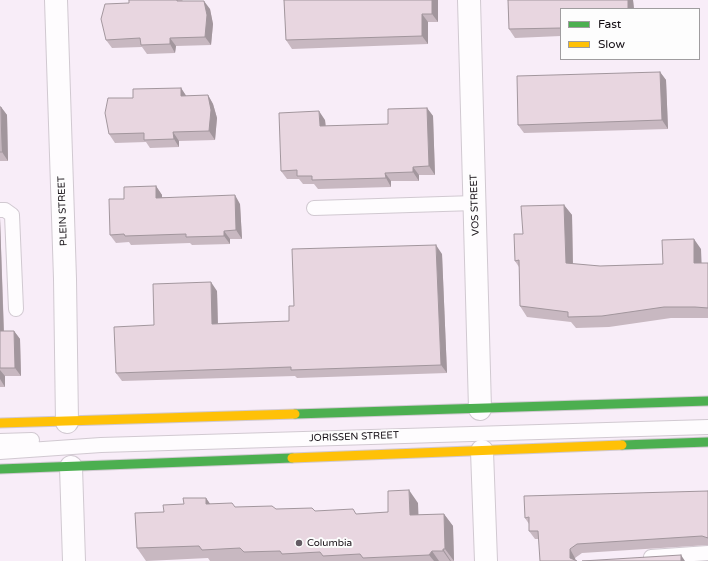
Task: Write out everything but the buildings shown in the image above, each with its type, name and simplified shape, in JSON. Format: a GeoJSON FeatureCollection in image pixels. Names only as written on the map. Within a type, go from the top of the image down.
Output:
{"type":"FeatureCollection","features":[{"type":"Feature","properties":{"kind":"main road"},"geometry":{"type":"LineString","coordinates":[[0,423],[708,401]]}},
{"type":"Feature","properties":{"kind":"main road","name":"JORISSEN STREET"},"geometry":{"type":"LineString","coordinates":[[0,469],[708,442]]}},
{"type":"Feature","properties":{"kind":"street","name":"PLEIN STREET"},"geometry":{"type":"LineString","coordinates":[[56,0],[65,279],[67,422]]}},
{"type":"Feature","properties":{"kind":"street","name":"VOS STREET"},"geometry":{"type":"LineString","coordinates":[[469,0],[480,409]]}},
{"type":"Feature","properties":{"kind":"street"},"geometry":{"type":"LineString","coordinates":[[482,451],[486,561]]}},
{"type":"Feature","properties":{"kind":"street"},"geometry":{"type":"LineString","coordinates":[[70,467],[74,561]]}},
{"type":"Feature","properties":{"kind":"lane"},"geometry":{"type":"LineString","coordinates":[[314,208],[475,203]]}},
{"type":"Feature","properties":{"kind":"lane"},"geometry":{"type":"LineString","coordinates":[[0,210],[5,210],[12,215],[16,309]]}},
{"type":"Feature","properties":{"kind":"lane","name":"JORISSEN STREET"},"geometry":{"type":"LineString","coordinates":[[0,441],[708,419]]}},
{"type":"Feature","properties":{"kind":"lane","name":"JORISSEN STREET"},"geometry":{"type":"LineString","coordinates":[[0,452],[124,444],[708,427]]}},
{"type":"Feature","properties":{"kind":"lane"},"geometry":{"type":"LineString","coordinates":[[638,557],[708,553]]}},
{"type":"Feature","properties":{"kind":"traffic: fast"},"geometry":{"type":"LineString","coordinates":[[295,414],[708,401]]}},
{"type":"Feature","properties":{"kind":"traffic: fast"},"geometry":{"type":"LineString","coordinates":[[622,445],[708,442]]}},
{"type":"Feature","properties":{"kind":"traffic: fast"},"geometry":{"type":"LineString","coordinates":[[0,469],[292,458]]}},
{"type":"Feature","properties":{"kind":"traffic: slow"},"geometry":{"type":"LineString","coordinates":[[0,423],[295,414]]}},
{"type":"Feature","properties":{"kind":"traffic: slow"},"geometry":{"type":"LineString","coordinates":[[292,458],[622,445]]}},
{"type":"Feature","properties":{"kind":"place","name":"Columbia"},"geometry":{"type":"Point","coordinates":[299,543]}}]}
